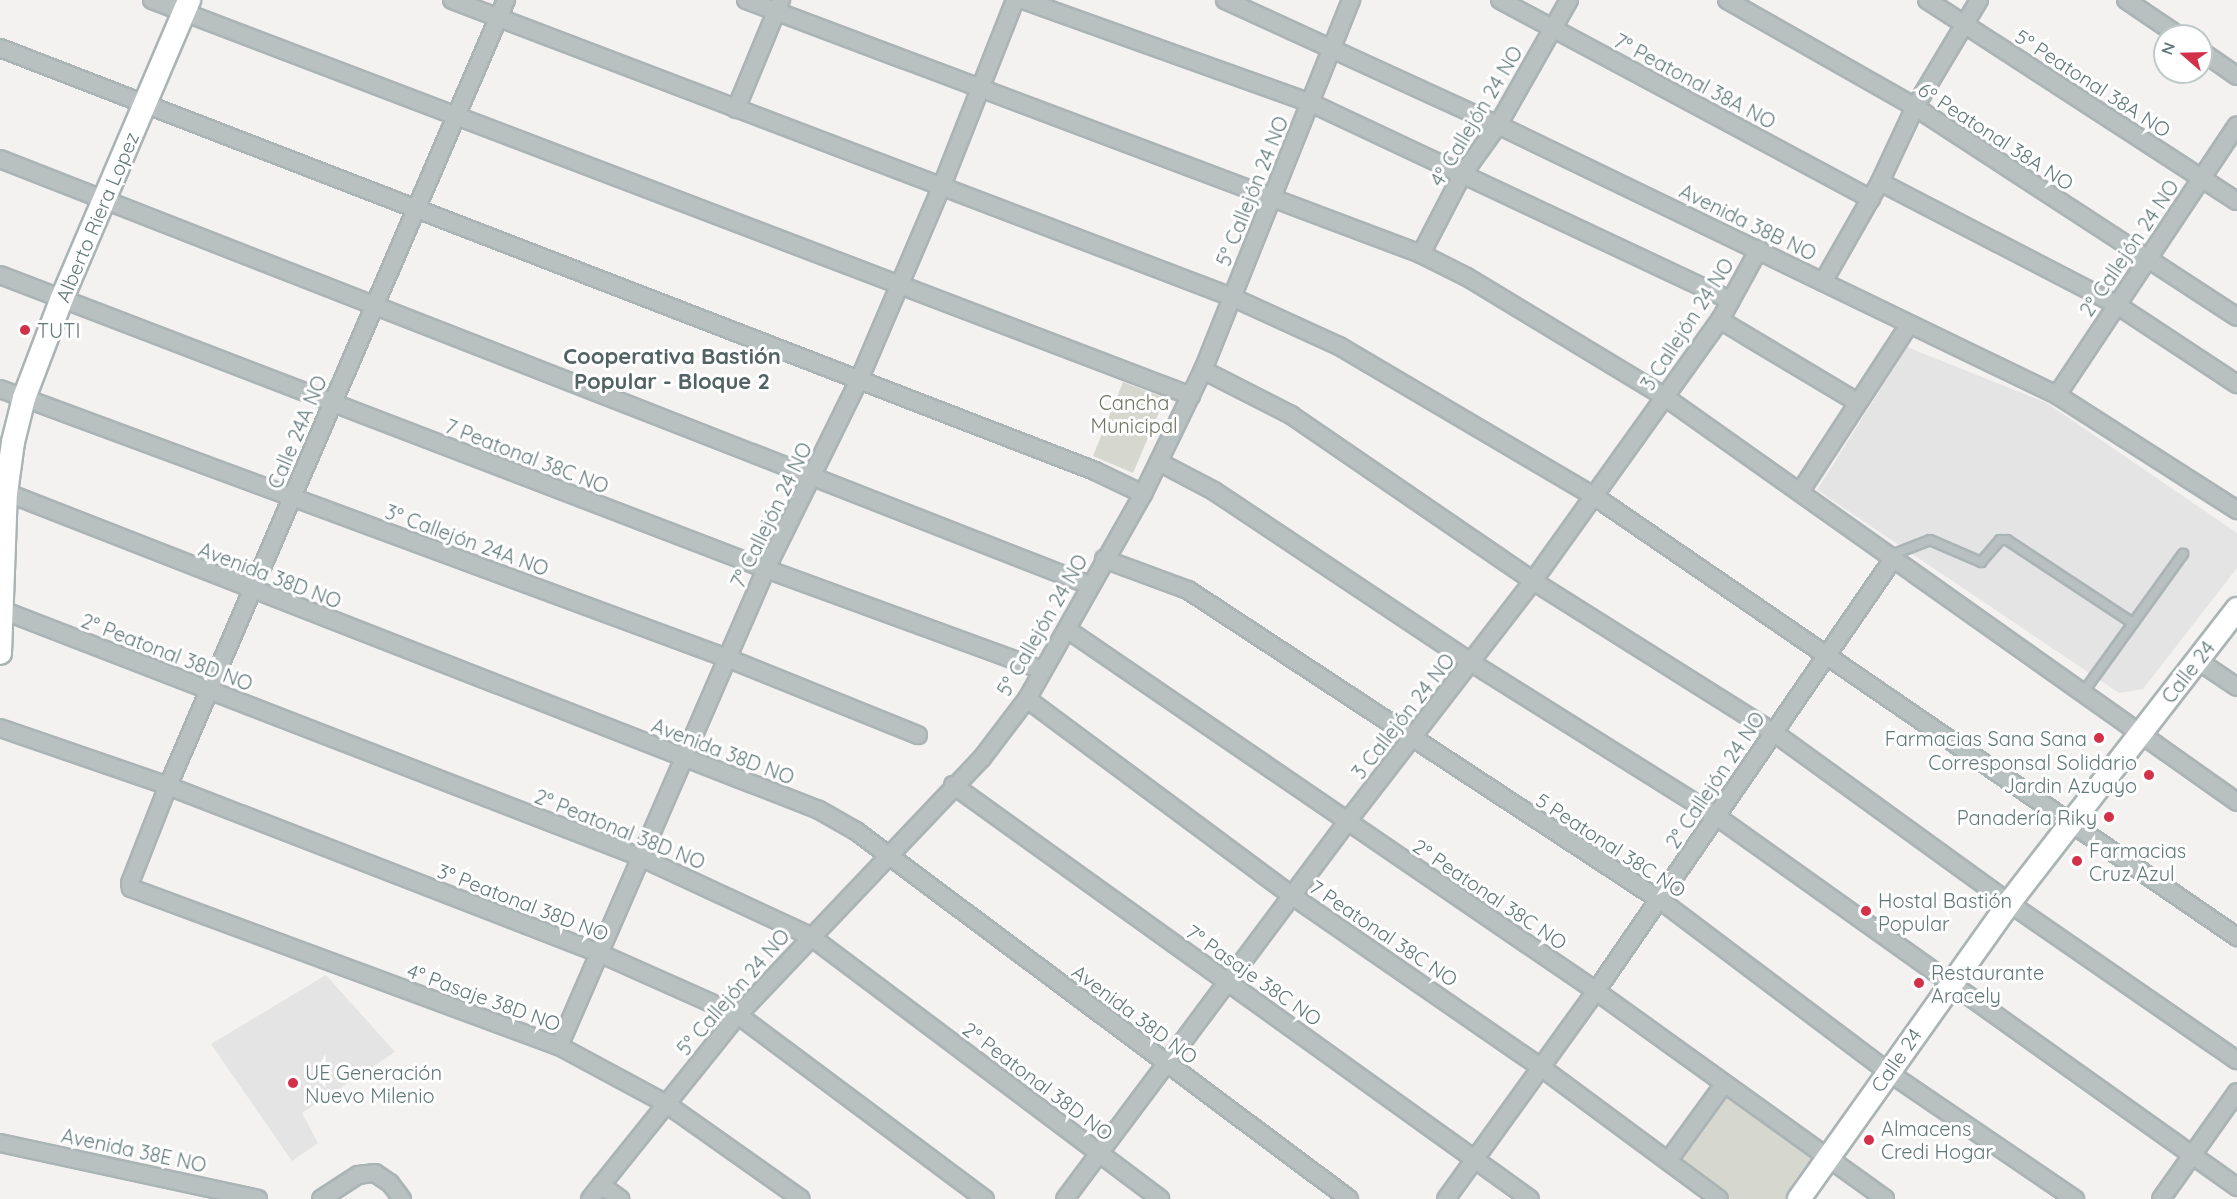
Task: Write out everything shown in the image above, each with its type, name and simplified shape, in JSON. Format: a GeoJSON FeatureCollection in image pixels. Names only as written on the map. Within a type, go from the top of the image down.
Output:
{"type":"FeatureCollection","features":[{"type":"Feature","properties":{"kind":"street"},"geometry":{"type":"LineString","coordinates":[[152,0],[187,6],[456,117],[900,283],[1191,396]]}},
{"type":"Feature","properties":{"kind":"street"},"geometry":{"type":"LineString","coordinates":[[452,0],[1232,297],[1339,346],[1594,496],[2237,937]]}},
{"type":"Feature","properties":{"kind":"street","name":"Calle 24A NO"},"geometry":{"type":"LineString","coordinates":[[130,883],[168,786],[507,0]]}},
{"type":"Feature","properties":{"kind":"street"},"geometry":{"type":"LineString","coordinates":[[746,0],[779,6],[977,89],[1272,201],[1421,254],[1467,276],[1665,397],[2139,735],[2237,802]]}},
{"type":"Feature","properties":{"kind":"street","name":"7° Callejón 24 NO"},"geometry":{"type":"LineString","coordinates":[[559,1046],[766,569],[859,380],[941,188],[977,89],[1015,0]]}},
{"type":"Feature","properties":{"kind":"street"},"geometry":{"type":"LineString","coordinates":[[1023,0],[1311,103],[1731,301]]}},
{"type":"Feature","properties":{"kind":"street","name":"Avenida 38B NO"},"geometry":{"type":"LineString","coordinates":[[1225,0],[1498,125],[1759,249],[1909,325],[2057,395],[2237,510]]}},
{"type":"Feature","properties":{"kind":"street","name":"5° Callejón 24 NO"},"geometry":{"type":"LineString","coordinates":[[590,1199],[738,1015],[953,785],[982,758],[1027,699],[1042,670],[1068,630],[1089,585],[1143,494],[1191,396],[1311,103],[1329,47],[1351,0]]}},
{"type":"Feature","properties":{"kind":"street","name":"7° Peatonal 38A NO"},"geometry":{"type":"LineString","coordinates":[[1500,0],[1871,199]]}},
{"type":"Feature","properties":{"kind":"street","name":"4° Callejón 24 NO"},"geometry":{"type":"LineString","coordinates":[[1421,254],[1462,175],[1498,125],[1569,0]]}},
{"type":"Feature","properties":{"kind":"street","name":"6º Peatonal 38A NO"},"geometry":{"type":"LineString","coordinates":[[1727,0],[1915,107],[2237,317]]}},
{"type":"Feature","properties":{"kind":"street","name":"5° Peatonal 38A NO"},"geometry":{"type":"LineString","coordinates":[[1927,0],[2237,201]]}},
{"type":"Feature","properties":{"kind":"street"},"geometry":{"type":"LineString","coordinates":[[1823,282],[1880,182],[1915,107],[1979,0]]}},
{"type":"Feature","properties":{"kind":"street"},"geometry":{"type":"LineString","coordinates":[[2126,0],[2161,24]]}},
{"type":"Feature","properties":{"kind":"street","name":"Alberto Riera Lopez"},"geometry":{"type":"LineString","coordinates":[[0,653],[3,491],[24,398],[62,298],[187,6]]}},
{"type":"Feature","properties":{"kind":"street"},"geometry":{"type":"LineString","coordinates":[[736,109],[779,6]]}},
{"type":"Feature","properties":{"kind":"street"},"geometry":{"type":"LineString","coordinates":[[0,48],[1095,471],[1143,494]]}},
{"type":"Feature","properties":{"kind":"street"},"geometry":{"type":"LineString","coordinates":[[2213,59],[2237,76]]}},
{"type":"Feature","properties":{"kind":"street","name":"2° Callejón 24 NO"},"geometry":{"type":"LineString","coordinates":[[2057,395],[2237,125]]}},
{"type":"Feature","properties":{"kind":"street"},"geometry":{"type":"LineString","coordinates":[[0,159],[814,474],[1089,585]]}},
{"type":"Feature","properties":{"kind":"street"},"geometry":{"type":"LineString","coordinates":[[1880,182],[2117,305],[2237,384]]}},
{"type":"Feature","properties":{"kind":"street","name":"3 Callejón 24 NO"},"geometry":{"type":"LineString","coordinates":[[1065,1199],[1346,822],[1412,741],[1533,581],[1720,320],[1759,249]]}},
{"type":"Feature","properties":{"kind":"street","name":"7 Peatonal 38C NO"},"geometry":{"type":"LineString","coordinates":[[0,275],[766,569],[1042,670]]}},
{"type":"Feature","properties":{"kind":"street"},"geometry":{"type":"LineString","coordinates":[[1720,320],[1857,402]]}},
{"type":"Feature","properties":{"kind":"street"},"geometry":{"type":"LineString","coordinates":[[1800,492],[1909,325]]}},
{"type":"Feature","properties":{"kind":"street"},"geometry":{"type":"LineString","coordinates":[[1203,370],[1291,415],[1533,581],[1773,732],[2009,903],[2237,1060]]}},
{"type":"Feature","properties":{"kind":"street","name":"3° Callejón 24A NO"},"geometry":{"type":"LineString","coordinates":[[0,389],[726,658],[918,735]]}},
{"type":"Feature","properties":{"kind":"street"},"geometry":{"type":"LineString","coordinates":[[1159,462],[1214,490],[1472,663],[1716,816],[1949,985],[2237,1187]]}},
{"type":"Feature","properties":{"kind":"street","name":"Avenida 38D NO"},"geometry":{"type":"LineString","coordinates":[[3,491],[252,591],[819,810],[887,856],[1349,1199]]}},
{"type":"Feature","properties":{"kind":"street","name":"2° Callejón 24 NO"},"geometry":{"type":"LineString","coordinates":[[1446,1199],[1542,1068],[1660,900],[1891,557]]}},
{"type":"Feature","properties":{"kind":"street","name":"5 Peatonal 38C NO"},"geometry":{"type":"LineString","coordinates":[[1104,559],[1188,590],[1412,741],[1660,900],[1888,1072],[2075,1199]]}},
{"type":"Feature","properties":{"kind":"street","name":"2° Peatonal 38D NO"},"geometry":{"type":"LineString","coordinates":[[2,602],[209,691],[640,857],[810,936],[1160,1199]]}},
{"type":"Feature","properties":{"kind":"street","name":"Calle 24"},"geometry":{"type":"LineString","coordinates":[[1799,1199],[2009,903],[2237,609]]}},
{"type":"Feature","properties":{"kind":"street","name":"2° Peatonal 38C NO"},"geometry":{"type":"LineString","coordinates":[[1068,630],[1596,991],[1884,1199]]}},
{"type":"Feature","properties":{"kind":"street"},"geometry":{"type":"LineString","coordinates":[[2197,660],[2237,687]]}},
{"type":"Feature","properties":{"kind":"street","name":"7 Peatonal 38C NO"},"geometry":{"type":"LineString","coordinates":[[1027,699],[1291,895],[1542,1068],[1719,1199]]}},
{"type":"Feature","properties":{"kind":"street","name":"3° Peatonal 38D NO"},"geometry":{"type":"LineString","coordinates":[[0,728],[168,786],[599,953],[738,1015],[985,1199]]}},
{"type":"Feature","properties":{"kind":"street","name":"7° Pasaje 38C NO"},"geometry":{"type":"LineString","coordinates":[[953,785],[1476,1157],[1530,1199]]}},
{"type":"Feature","properties":{"kind":"street","name":"4° Pasaje 38D NO"},"geometry":{"type":"LineString","coordinates":[[130,883],[136,892],[559,1046],[665,1103],[801,1199]]}},
{"type":"Feature","properties":{"kind":"street"},"geometry":{"type":"LineString","coordinates":[[1668,1161],[1725,1084]]}},
{"type":"Feature","properties":{"kind":"street"},"geometry":{"type":"LineString","coordinates":[[2161,1199],[2237,1092]]}},
{"type":"Feature","properties":{"kind":"street","name":"Avenida 38E NO"},"geometry":{"type":"LineString","coordinates":[[0,1143],[258,1199]]}},
{"type":"Feature","properties":{"kind":"street"},"geometry":{"type":"LineString","coordinates":[[321,1199],[358,1175],[375,1173],[390,1183],[402,1199]]}},
{"type":"Feature","properties":{"kind":"street"},"geometry":{"type":"LineString","coordinates":[[601,1185],[620,1199]]}},
{"type":"Feature","properties":{"kind":"lane"},"geometry":{"type":"LineString","coordinates":[[1891,557],[1930,540],[1981,562],[2000,540],[2007,540],[2133,623]]}},
{"type":"Feature","properties":{"kind":"lane"},"geometry":{"type":"LineString","coordinates":[[2082,694],[2183,554]]}},
{"type":"Feature","properties":{"kind":"shaded area"},"geometry":{"type":"Polygon","coordinates":[[[1907,347],[2047,403],[2237,533],[2237,568],[2143,689],[2119,693],[1817,490],[1907,347]]]}},
{"type":"Feature","properties":{"kind":"shaded area","name":"UE Generación Nuevo Milenio"},"geometry":{"type":"Polygon","coordinates":[[[326,975],[395,1052],[302,1113],[318,1143],[292,1161],[211,1044],[326,975]]]}},
{"type":"Feature","properties":{"kind":"green space","name":"Cancha Municipal"},"geometry":{"type":"Polygon","coordinates":[[[1123,382],[1165,398],[1133,473],[1093,456],[1123,382]]]}},
{"type":"Feature","properties":{"kind":"green space"},"geometry":{"type":"Polygon","coordinates":[[[1726,1096],[1817,1160],[1791,1199],[1730,1199],[1676,1162],[1726,1096]]]}},
{"type":"Feature","properties":{"kind":"place","name":"TUTI"},"geometry":{"type":"Point","coordinates":[25,330]}},
{"type":"Feature","properties":{"kind":"place","name":"Farmacias Sana Sana"},"geometry":{"type":"Point","coordinates":[2099,738]}},
{"type":"Feature","properties":{"kind":"place","name":"Corresponsal Solidario Jardin Azuayo"},"geometry":{"type":"Point","coordinates":[2149,775]}},
{"type":"Feature","properties":{"kind":"place","name":"Panadería Riky"},"geometry":{"type":"Point","coordinates":[2109,817]}},
{"type":"Feature","properties":{"kind":"place","name":"Farmacias Cruz Azul"},"geometry":{"type":"Point","coordinates":[2077,861]}},
{"type":"Feature","properties":{"kind":"place","name":"Hostal Bastión Popular"},"geometry":{"type":"Point","coordinates":[1866,911]}},
{"type":"Feature","properties":{"kind":"place","name":"Restaurante Aracely"},"geometry":{"type":"Point","coordinates":[1919,983]}},
{"type":"Feature","properties":{"kind":"place","name":"UE Generación Nuevo Milenio"},"geometry":{"type":"Point","coordinates":[293,1083]}},
{"type":"Feature","properties":{"kind":"place","name":"Almacens Credi Hogar"},"geometry":{"type":"Point","coordinates":[1869,1140]}},
{"type":"Feature","properties":{"kind":"district","name":"Cooperativa Bastión Popular - Bloque 2"},"geometry":{"type":"Point","coordinates":[672,368]}}]}
